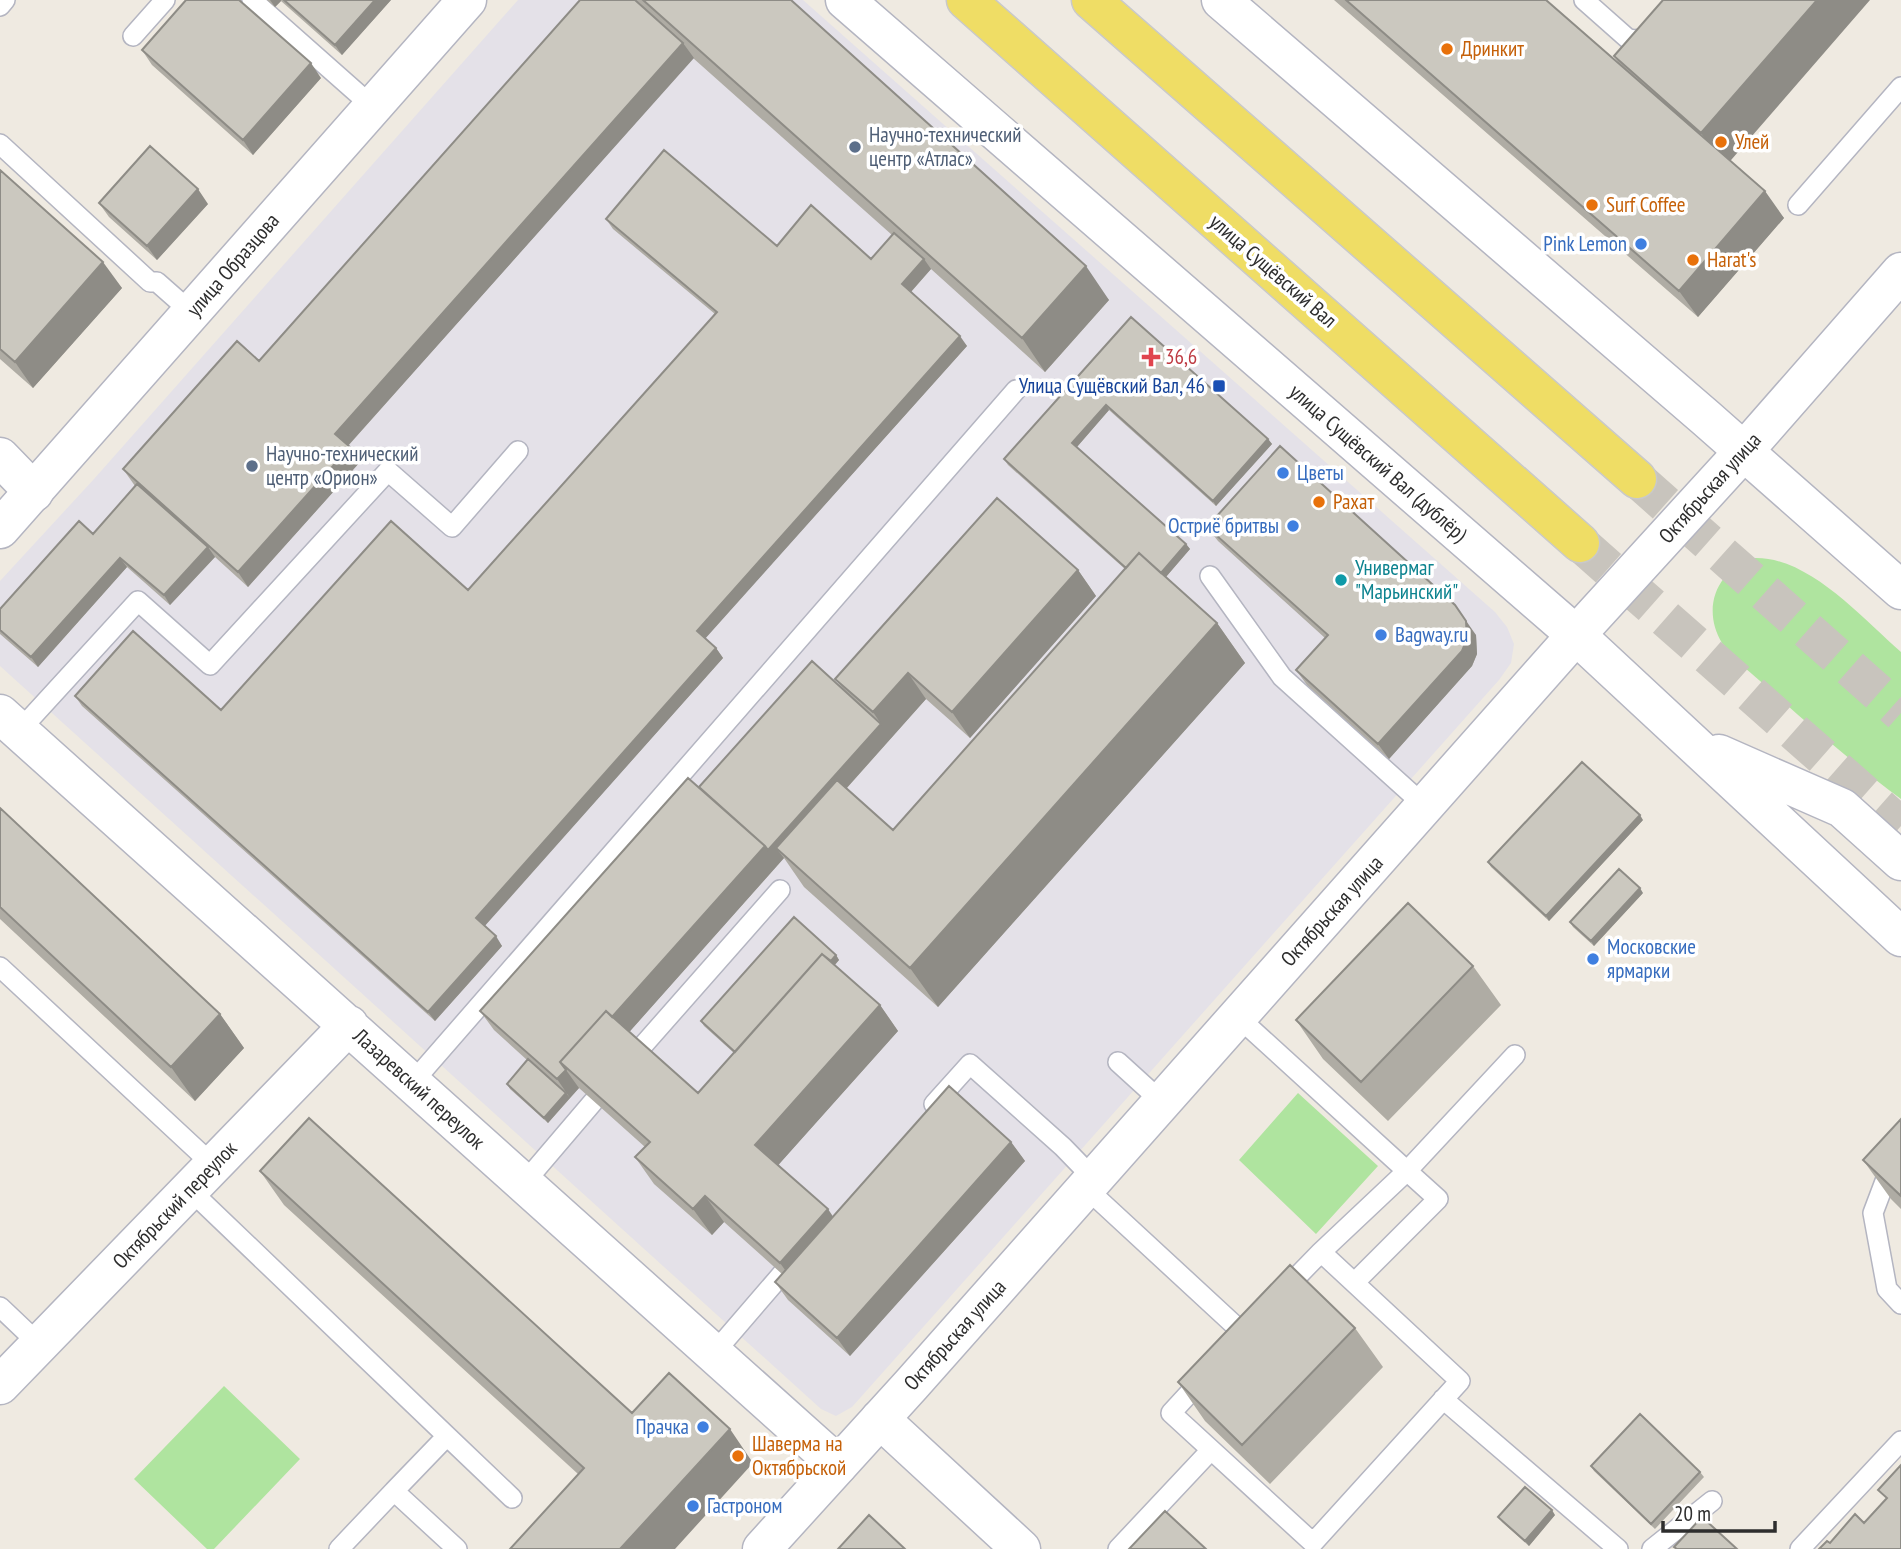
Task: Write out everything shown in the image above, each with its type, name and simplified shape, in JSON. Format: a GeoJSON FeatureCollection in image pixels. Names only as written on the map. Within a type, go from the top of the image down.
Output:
{"type":"FeatureCollection","features":[{"type":"Feature","properties":{"kind":"main road","name":"улица Сущёвский Вал"},"geometry":{"type":"LineString","coordinates":[[965,0],[1580,543]]}},
{"type":"Feature","properties":{"kind":"main road"},"geometry":{"type":"LineString","coordinates":[[1090,0],[1637,479]]}},
{"type":"Feature","properties":{"kind":"street","name":"улица Образцова"},"geometry":{"type":"LineString","coordinates":[[0,529],[467,0]]}},
{"type":"Feature","properties":{"kind":"street","name":"улица Сущёвский Вал (дублёр)"},"geometry":{"type":"LineString","coordinates":[[845,0],[1576,635],[1901,937]]}},
{"type":"Feature","properties":{"kind":"street"},"geometry":{"type":"LineString","coordinates":[[1221,0],[1901,590]]}},
{"type":"Feature","properties":{"kind":"street","name":"Октябрьская улица"},"geometry":{"type":"LineString","coordinates":[[762,1549],[1901,272]]}},
{"type":"Feature","properties":{"kind":"street"},"geometry":{"type":"LineString","coordinates":[[0,457],[34,492]]}},
{"type":"Feature","properties":{"kind":"street","name":"Лазаревский переулок"},"geometry":{"type":"LineString","coordinates":[[10,722],[838,1465]]}},
{"type":"Feature","properties":{"kind":"street"},"geometry":{"type":"LineString","coordinates":[[1691,742],[1842,808],[1901,861]]}},
{"type":"Feature","properties":{"kind":"street","name":"Октябрьский переулок"},"geometry":{"type":"LineString","coordinates":[[0,1385],[349,1025]]}},
{"type":"Feature","properties":{"kind":"street"},"geometry":{"type":"LineString","coordinates":[[880,1419],[1021,1549]]}},
{"type":"Feature","properties":{"kind":"lane"},"geometry":{"type":"LineString","coordinates":[[0,6],[5,0]]}},
{"type":"Feature","properties":{"kind":"lane"},"geometry":{"type":"LineString","coordinates":[[134,36],[165,0]]}},
{"type":"Feature","properties":{"kind":"lane"},"geometry":{"type":"LineString","coordinates":[[252,0],[373,107]]}},
{"type":"Feature","properties":{"kind":"lane"},"geometry":{"type":"LineString","coordinates":[[1584,0],[1634,41],[1648,36],[1679,0]]}},
{"type":"Feature","properties":{"kind":"lane"},"geometry":{"type":"LineString","coordinates":[[1798,205],[1901,87]]}},
{"type":"Feature","properties":{"kind":"lane"},"geometry":{"type":"LineString","coordinates":[[0,144],[150,282],[157,282],[191,313]]}},
{"type":"Feature","properties":{"kind":"lane"},"geometry":{"type":"LineString","coordinates":[[412,1083],[1016,390]]}},
{"type":"Feature","properties":{"kind":"lane"},"geometry":{"type":"LineString","coordinates":[[10,722],[138,601],[210,666],[388,471],[452,527],[518,451]]}},
{"type":"Feature","properties":{"kind":"lane"},"geometry":{"type":"LineString","coordinates":[[1210,576],[1282,677],[1425,806]]}},
{"type":"Feature","properties":{"kind":"lane"},"geometry":{"type":"LineString","coordinates":[[639,1050],[780,890]]}},
{"type":"Feature","properties":{"kind":"lane"},"geometry":{"type":"LineString","coordinates":[[0,967],[447,1436],[512,1498]]}},
{"type":"Feature","properties":{"kind":"lane"},"geometry":{"type":"LineString","coordinates":[[1238,1017],[1438,1199],[1355,1282]]}},
{"type":"Feature","properties":{"kind":"lane"},"geometry":{"type":"LineString","coordinates":[[918,1123],[970,1064],[1063,1147],[1090,1183],[1238,1338],[1321,1252],[1407,1171],[1515,1055]]}},
{"type":"Feature","properties":{"kind":"lane"},"geometry":{"type":"LineString","coordinates":[[1118,1062],[1162,1102]]}},
{"type":"Feature","properties":{"kind":"lane"},"geometry":{"type":"LineString","coordinates":[[524,1183],[593,1102]]}},
{"type":"Feature","properties":{"kind":"lane"},"geometry":{"type":"LineString","coordinates":[[1901,1139],[1872,1213],[1887,1289],[1901,1304]]}},
{"type":"Feature","properties":{"kind":"lane"},"geometry":{"type":"LineString","coordinates":[[1216,1363],[1171,1413],[1313,1544],[1460,1381],[1321,1252]]}},
{"type":"Feature","properties":{"kind":"lane"},"geometry":{"type":"LineString","coordinates":[[714,1353],[782,1274]]}},
{"type":"Feature","properties":{"kind":"lane"},"geometry":{"type":"LineString","coordinates":[[0,1307],[39,1344]]}},
{"type":"Feature","properties":{"kind":"lane"},"geometry":{"type":"LineString","coordinates":[[1443,1399],[1618,1549]]}},
{"type":"Feature","properties":{"kind":"lane"},"geometry":{"type":"LineString","coordinates":[[339,1549],[447,1436]]}},
{"type":"Feature","properties":{"kind":"lane"},"geometry":{"type":"LineString","coordinates":[[1800,1549],[1901,1441]]}},
{"type":"Feature","properties":{"kind":"lane"},"geometry":{"type":"LineString","coordinates":[[1118,1549],[1212,1450]]}},
{"type":"Feature","properties":{"kind":"lane"},"geometry":{"type":"LineString","coordinates":[[394,1491],[457,1549]]}},
{"type":"Feature","properties":{"kind":"lane"},"geometry":{"type":"LineString","coordinates":[[1652,1549],[1712,1501]]}},
{"type":"Feature","properties":{"kind":"shaded area"},"geometry":{"type":"Polygon","coordinates":[[[518,0],[803,0],[1495,612],[1507,627],[1514,644],[1511,663],[1499,680],[852,1407],[836,1416],[821,1409],[0,666],[0,581],[94,479],[518,0]]]}},
{"type":"Feature","properties":{"kind":"green space"},"geometry":{"type":"Polygon","coordinates":[[[1755,558],[1775,560],[1815,578],[1852,607],[1901,652],[1901,799],[1800,717],[1737,661],[1722,643],[1713,616],[1716,592],[1731,571],[1755,558]]]}},
{"type":"Feature","properties":{"kind":"green space"},"geometry":{"type":"Polygon","coordinates":[[[1298,1093],[1378,1166],[1316,1234],[1239,1160],[1298,1093]]]}},
{"type":"Feature","properties":{"kind":"green space"},"geometry":{"type":"Polygon","coordinates":[[[224,1386],[300,1459],[214,1549],[207,1549],[134,1479],[224,1386]]]}},
{"type":"Feature","properties":{"kind":"building"},"geometry":{"type":"Polygon","coordinates":[[[186,0],[239,0],[311,63],[243,140],[142,50],[186,0]]]}},
{"type":"Feature","properties":{"kind":"building"},"geometry":{"type":"Polygon","coordinates":[[[284,0],[375,0],[335,45],[284,0]]]}},
{"type":"Feature","properties":{"kind":"building"},"geometry":{"type":"Polygon","coordinates":[[[580,0],[635,0],[683,43],[335,434],[350,447],[238,572],[123,469],[237,341],[259,361],[580,0]]]}},
{"type":"Feature","properties":{"kind":"building"},"geometry":{"type":"Polygon","coordinates":[[[643,0],[791,0],[1086,266],[1022,338],[643,0]]]}},
{"type":"Feature","properties":{"kind":"building"},"geometry":{"type":"Polygon","coordinates":[[[1346,0],[1546,0],[1765,191],[1679,291],[1346,0]]]}},
{"type":"Feature","properties":{"kind":"building"},"geometry":{"type":"Polygon","coordinates":[[[1663,0],[1817,0],[1701,133],[1614,56],[1663,0]]]}},
{"type":"Feature","properties":{"kind":"building"},"geometry":{"type":"Polygon","coordinates":[[[150,146],[198,189],[147,246],[99,203],[150,146]]]}},
{"type":"Feature","properties":{"kind":"building"},"geometry":{"type":"Polygon","coordinates":[[[664,150],[777,246],[811,205],[871,259],[894,233],[924,259],[902,284],[960,336],[697,631],[716,648],[476,918],[496,936],[428,1012],[75,696],[133,631],[221,710],[391,521],[468,590],[717,312],[606,219],[664,150]]]}},
{"type":"Feature","properties":{"kind":"building"},"geometry":{"type":"Polygon","coordinates":[[[0,170],[103,262],[15,362],[0,349],[0,170]]]}},
{"type":"Feature","properties":{"kind":"building"},"geometry":{"type":"Polygon","coordinates":[[[1131,317],[1268,439],[1213,501],[1106,405],[1072,443],[1186,544],[1161,573],[1139,553],[1126,568],[1004,459],[1131,317]]]}},
{"type":"Feature","properties":{"kind":"building","name":"Универмаг \"Марьинский\""},"geometry":{"type":"Polygon","coordinates":[[[1280,446],[1455,605],[1466,621],[1467,639],[1462,651],[1378,744],[1296,670],[1328,635],[1207,527],[1280,446]]]}},
{"type":"Feature","properties":{"kind":"building"},"geometry":{"type":"Polygon","coordinates":[[[137,484],[208,547],[164,595],[120,558],[31,657],[0,630],[0,609],[79,521],[93,534],[137,484]]]}},
{"type":"Feature","properties":{"kind":"building"},"geometry":{"type":"Polygon","coordinates":[[[997,498],[1078,570],[952,712],[908,673],[873,712],[835,679],[997,498]]]}},
{"type":"Feature","properties":{"kind":"building"},"geometry":{"type":"Polygon","coordinates":[[[1139,553],[1217,623],[910,968],[776,848],[837,780],[893,830],[1139,553]]]}},
{"type":"Feature","properties":{"kind":"building"},"geometry":{"type":"Polygon","coordinates":[[[812,661],[881,724],[768,850],[699,787],[812,661]]]}},
{"type":"Feature","properties":{"kind":"building"},"geometry":{"type":"Polygon","coordinates":[[[1582,762],[1640,815],[1546,916],[1488,862],[1582,762]]]}},
{"type":"Feature","properties":{"kind":"building"},"geometry":{"type":"Polygon","coordinates":[[[688,778],[765,846],[612,1017],[606,1011],[560,1062],[566,1070],[557,1079],[480,1011],[688,778]]]}},
{"type":"Feature","properties":{"kind":"building"},"geometry":{"type":"Polygon","coordinates":[[[0,808],[220,1014],[171,1067],[0,907],[0,808]]]}},
{"type":"Feature","properties":{"kind":"building"},"geometry":{"type":"Polygon","coordinates":[[[1619,869],[1640,888],[1591,941],[1570,922],[1619,869]]]}},
{"type":"Feature","properties":{"kind":"building"},"geometry":{"type":"Polygon","coordinates":[[[1408,903],[1473,966],[1361,1082],[1296,1020],[1408,903]]]}},
{"type":"Feature","properties":{"kind":"building"},"geometry":{"type":"Polygon","coordinates":[[[794,917],[836,955],[831,961],[822,954],[735,1052],[701,1021],[794,917]]]}},
{"type":"Feature","properties":{"kind":"building"},"geometry":{"type":"Polygon","coordinates":[[[822,954],[880,1005],[755,1145],[828,1209],[780,1263],[705,1196],[693,1209],[635,1157],[650,1142],[560,1062],[606,1011],[698,1093],[822,954]]]}},
{"type":"Feature","properties":{"kind":"building"},"geometry":{"type":"Polygon","coordinates":[[[528,1059],[566,1093],[544,1118],[507,1084],[528,1059]]]}},
{"type":"Feature","properties":{"kind":"building"},"geometry":{"type":"Polygon","coordinates":[[[949,1086],[1011,1142],[837,1338],[775,1282],[949,1086]]]}},
{"type":"Feature","properties":{"kind":"building"},"geometry":{"type":"Polygon","coordinates":[[[309,1118],[632,1413],[669,1373],[730,1429],[620,1549],[510,1549],[584,1468],[260,1171],[309,1118]]]}},
{"type":"Feature","properties":{"kind":"building"},"geometry":{"type":"Polygon","coordinates":[[[1901,1119],[1901,1196],[1863,1160],[1901,1119]]]}},
{"type":"Feature","properties":{"kind":"building"},"geometry":{"type":"Polygon","coordinates":[[[1290,1265],[1355,1328],[1242,1445],[1178,1382],[1290,1265]]]}},
{"type":"Feature","properties":{"kind":"building"},"geometry":{"type":"Polygon","coordinates":[[[1640,1414],[1700,1472],[1651,1524],[1591,1466],[1640,1414]]]}},
{"type":"Feature","properties":{"kind":"building"},"geometry":{"type":"Polygon","coordinates":[[[1901,1465],[1901,1549],[1819,1549],[1827,1541],[1830,1543],[1855,1514],[1864,1523],[1887,1498],[1878,1490],[1901,1465]]]}},
{"type":"Feature","properties":{"kind":"building"},"geometry":{"type":"Polygon","coordinates":[[[1525,1487],[1552,1510],[1525,1541],[1498,1517],[1525,1487]]]}},
{"type":"Feature","properties":{"kind":"building"},"geometry":{"type":"Polygon","coordinates":[[[1165,1511],[1206,1549],[1129,1549],[1165,1511]]]}},
{"type":"Feature","properties":{"kind":"building"},"geometry":{"type":"Polygon","coordinates":[[[869,1515],[905,1549],[838,1549],[869,1515]]]}},
{"type":"Feature","properties":{"kind":"building"},"geometry":{"type":"Polygon","coordinates":[[[1702,1517],[1737,1549],[1674,1547],[1702,1517]]]}},
{"type":"Feature","properties":{"kind":"tunnel"},"geometry":{"type":"LineString","coordinates":[[1637,479],[1901,713]]}},
{"type":"Feature","properties":{"kind":"tunnel"},"geometry":{"type":"LineString","coordinates":[[1580,543],[1901,826]]}},
{"type":"Feature","properties":{"kind":"place","name":"Дринкит"},"geometry":{"type":"Point","coordinates":[1447,49]}},
{"type":"Feature","properties":{"kind":"place","name":"Улей"},"geometry":{"type":"Point","coordinates":[1721,142]}},
{"type":"Feature","properties":{"kind":"place","name":"Научно-технический центр «Атлас»"},"geometry":{"type":"Point","coordinates":[855,147]}},
{"type":"Feature","properties":{"kind":"place","name":"Surf Coffee"},"geometry":{"type":"Point","coordinates":[1592,205]}},
{"type":"Feature","properties":{"kind":"place","name":"Pink Lemon"},"geometry":{"type":"Point","coordinates":[1641,244]}},
{"type":"Feature","properties":{"kind":"place","name":"Harat's"},"geometry":{"type":"Point","coordinates":[1693,260]}},
{"type":"Feature","properties":{"kind":"place","name":"36,6"},"geometry":{"type":"Point","coordinates":[1151,357]}},
{"type":"Feature","properties":{"kind":"place","name":"Улица Сущёвский Вал, 46"},"geometry":{"type":"Point","coordinates":[1219,386]}},
{"type":"Feature","properties":{"kind":"place","name":"Научно-технический центр «Орион»"},"geometry":{"type":"Point","coordinates":[252,466]}},
{"type":"Feature","properties":{"kind":"place","name":"Цветы"},"geometry":{"type":"Point","coordinates":[1283,473]}},
{"type":"Feature","properties":{"kind":"place","name":"Рахат"},"geometry":{"type":"Point","coordinates":[1319,502]}},
{"type":"Feature","properties":{"kind":"place","name":"Остриё бритвы"},"geometry":{"type":"Point","coordinates":[1293,526]}},
{"type":"Feature","properties":{"kind":"place","name":"Универмаг \"Марьинский\""},"geometry":{"type":"Point","coordinates":[1341,580]}},
{"type":"Feature","properties":{"kind":"place","name":"Bagway.ru"},"geometry":{"type":"Point","coordinates":[1381,635]}},
{"type":"Feature","properties":{"kind":"place","name":"Московские ярмарки"},"geometry":{"type":"Point","coordinates":[1593,959]}},
{"type":"Feature","properties":{"kind":"place","name":"Прачка"},"geometry":{"type":"Point","coordinates":[703,1427]}},
{"type":"Feature","properties":{"kind":"place","name":"Шаверма на Октябрьской"},"geometry":{"type":"Point","coordinates":[738,1456]}},
{"type":"Feature","properties":{"kind":"place","name":"Гастроном"},"geometry":{"type":"Point","coordinates":[693,1506]}}]}
